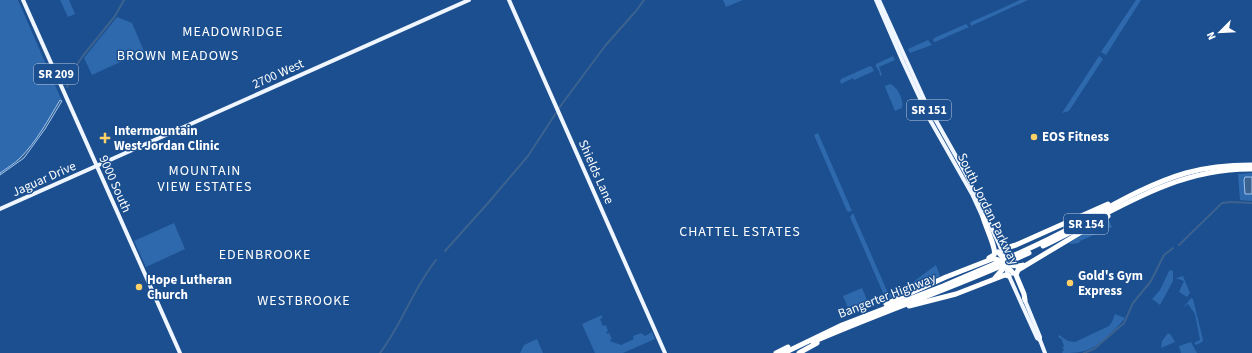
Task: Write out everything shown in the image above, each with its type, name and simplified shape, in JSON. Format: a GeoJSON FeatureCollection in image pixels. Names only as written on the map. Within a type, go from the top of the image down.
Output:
{"type":"FeatureCollection","features":[{"type":"Feature","properties":{"kind":"highway","name":"Bangerter Highway"},"geometry":{"type":"LineString","coordinates":[[1005,261],[1151,186],[1173,177],[1193,171],[1236,165],[1252,165]]}},
{"type":"Feature","properties":{"kind":"highway","name":"Bangerter Highway"},"geometry":{"type":"LineString","coordinates":[[784,353],[854,322],[1056,240],[1119,207],[1183,178],[1204,173],[1252,169]]}},
{"type":"Feature","properties":{"kind":"highway"},"geometry":{"type":"LineString","coordinates":[[854,322],[956,294],[993,279],[1010,274],[999,249],[1016,246],[1151,186]]}},
{"type":"Feature","properties":{"kind":"highway"},"geometry":{"type":"LineString","coordinates":[[1025,300],[1016,274],[1020,268],[1161,187]]}},
{"type":"Feature","properties":{"kind":"highway"},"geometry":{"type":"LineString","coordinates":[[982,262],[993,256],[996,252],[983,217]]}},
{"type":"Feature","properties":{"kind":"highway"},"geometry":{"type":"LineString","coordinates":[[993,279],[1000,273],[1012,249],[1016,246]]}},
{"type":"Feature","properties":{"kind":"highway"},"geometry":{"type":"LineString","coordinates":[[854,322],[933,282],[982,262],[994,258],[1018,266],[1032,261]]}},
{"type":"Feature","properties":{"kind":"highway"},"geometry":{"type":"LineString","coordinates":[[776,353],[804,340],[834,331]]}},
{"type":"Feature","properties":{"kind":"highway"},"geometry":{"type":"LineString","coordinates":[[799,353],[834,331]]}},
{"type":"Feature","properties":{"kind":"highway","name":"Bangerter Highway"},"geometry":{"type":"LineString","coordinates":[[791,353],[834,331]]}},
{"type":"Feature","properties":{"kind":"main road","name":"9000 South"},"geometry":{"type":"LineString","coordinates":[[23,0],[180,353]]}},
{"type":"Feature","properties":{"kind":"main road","name":"2700 West"},"geometry":{"type":"LineString","coordinates":[[96,166],[469,0]]}},
{"type":"Feature","properties":{"kind":"main road","name":"Shields Lane"},"geometry":{"type":"LineString","coordinates":[[509,0],[665,353]]}},
{"type":"Feature","properties":{"kind":"main road","name":"South Jordan Parkway"},"geometry":{"type":"LineString","coordinates":[[876,0],[929,116],[972,194],[999,249]]}},
{"type":"Feature","properties":{"kind":"main road","name":"South Jordan Parkway"},"geometry":{"type":"LineString","coordinates":[[879,0],[928,107],[966,174],[999,249]]}},
{"type":"Feature","properties":{"kind":"main road","name":"Jaguar Drive"},"geometry":{"type":"LineString","coordinates":[[0,209],[96,166]]}},
{"type":"Feature","properties":{"kind":"main road","name":"South Jordan Parkway"},"geometry":{"type":"LineString","coordinates":[[1010,274],[1025,300],[1046,353]]}},
{"type":"Feature","properties":{"kind":"main road","name":"South Jordan Parkway"},"geometry":{"type":"LineString","coordinates":[[1010,274],[1037,338],[1040,340]]}},
{"type":"Feature","properties":{"kind":"shaded area"},"geometry":{"type":"Polygon","coordinates":[[[0,0],[18,0],[62,101],[45,129],[24,158],[0,175],[0,0]]]}},
{"type":"Feature","properties":{"kind":"shaded area"},"geometry":{"type":"Polygon","coordinates":[[[60,0],[69,0],[75,14],[68,17],[60,0]]]}},
{"type":"Feature","properties":{"kind":"shaded area"},"geometry":{"type":"Polygon","coordinates":[[[723,0],[743,0],[726,7],[723,0]]]}},
{"type":"Feature","properties":{"kind":"shaded area"},"geometry":{"type":"Polygon","coordinates":[[[1020,0],[1028,0],[971,26],[971,22],[1020,0]]]}},
{"type":"Feature","properties":{"kind":"shaded area"},"geometry":{"type":"Polygon","coordinates":[[[1136,0],[1141,0],[1106,55],[1101,52],[1136,0]]]}},
{"type":"Feature","properties":{"kind":"shaded area"},"geometry":{"type":"Polygon","coordinates":[[[117,17],[132,23],[144,51],[92,75],[84,58],[117,17]]]}},
{"type":"Feature","properties":{"kind":"shaded area"},"geometry":{"type":"Polygon","coordinates":[[[966,24],[969,27],[935,43],[933,40],[934,38],[966,24]]]}},
{"type":"Feature","properties":{"kind":"shaded area"},"geometry":{"type":"Polygon","coordinates":[[[928,40],[932,45],[910,53],[908,49],[928,40]]]}},
{"type":"Feature","properties":{"kind":"shaded area"},"geometry":{"type":"Polygon","coordinates":[[[893,56],[895,60],[879,67],[882,75],[880,76],[876,64],[893,56]]]}},
{"type":"Feature","properties":{"kind":"shaded area"},"geometry":{"type":"Polygon","coordinates":[[[1099,56],[1103,59],[1069,111],[1062,113],[1099,56]]]}},
{"type":"Feature","properties":{"kind":"shaded area"},"geometry":{"type":"Polygon","coordinates":[[[870,66],[874,71],[841,84],[841,79],[870,66]]]}},
{"type":"Feature","properties":{"kind":"shaded area"},"geometry":{"type":"Polygon","coordinates":[[[890,84],[896,88],[902,101],[902,108],[895,111],[885,87],[890,84]]]}},
{"type":"Feature","properties":{"kind":"shaded area"},"geometry":{"type":"Polygon","coordinates":[[[60,100],[62,101],[45,129],[24,158],[0,175],[0,173],[20,158],[32,145],[60,100]]]}},
{"type":"Feature","properties":{"kind":"shaded area"},"geometry":{"type":"Polygon","coordinates":[[[818,133],[852,211],[847,211],[814,135],[818,133]]]}},
{"type":"Feature","properties":{"kind":"shaded area"},"geometry":{"type":"Polygon","coordinates":[[[1252,173],[1252,201],[1240,200],[1238,174],[1252,173]]]}},
{"type":"Feature","properties":{"kind":"shaded area"},"geometry":{"type":"Polygon","coordinates":[[[1245,177],[1252,177],[1252,194],[1245,194],[1245,177]]]}},
{"type":"Feature","properties":{"kind":"shaded area"},"geometry":{"type":"Polygon","coordinates":[[[853,213],[888,293],[884,295],[850,217],[853,213]]]}},
{"type":"Feature","properties":{"kind":"shaded area"},"geometry":{"type":"Polygon","coordinates":[[[1108,218],[1112,227],[1080,241],[1079,243],[1069,243],[1108,218]]]}},
{"type":"Feature","properties":{"kind":"shaded area"},"geometry":{"type":"Polygon","coordinates":[[[174,223],[185,249],[146,267],[134,241],[174,223]]]}},
{"type":"Feature","properties":{"kind":"shaded area"},"geometry":{"type":"Polygon","coordinates":[[[936,265],[940,276],[890,298],[888,294],[913,282],[936,265]]]}},
{"type":"Feature","properties":{"kind":"shaded area"},"geometry":{"type":"Polygon","coordinates":[[[1169,271],[1173,271],[1173,281],[1160,305],[1152,299],[1160,290],[1169,271]]]}},
{"type":"Feature","properties":{"kind":"shaded area"},"geometry":{"type":"Polygon","coordinates":[[[1183,276],[1190,293],[1187,297],[1179,292],[1184,281],[1176,278],[1183,276]]]}},
{"type":"Feature","properties":{"kind":"shaded area"},"geometry":{"type":"Polygon","coordinates":[[[862,288],[870,307],[851,315],[843,296],[862,288]]]}},
{"type":"Feature","properties":{"kind":"shaded area"},"geometry":{"type":"Polygon","coordinates":[[[1191,298],[1193,299],[1203,340],[1196,345],[1194,343],[1200,340],[1195,314],[1188,304],[1183,308],[1191,298]]]}},
{"type":"Feature","properties":{"kind":"shaded area"},"geometry":{"type":"Polygon","coordinates":[[[1115,314],[1125,318],[1099,344],[1083,351],[1062,353],[1064,349],[1062,348],[1064,346],[1061,338],[1058,336],[1059,335],[1068,341],[1075,342],[1109,326],[1115,314]]]}},
{"type":"Feature","properties":{"kind":"shaded area"},"geometry":{"type":"Polygon","coordinates":[[[602,315],[602,318],[600,319],[603,326],[606,325],[608,331],[606,332],[607,334],[609,333],[612,339],[610,341],[621,345],[634,339],[633,336],[641,333],[645,336],[652,332],[655,339],[623,353],[595,353],[582,324],[602,315]]]}},
{"type":"Feature","properties":{"kind":"shaded area"},"geometry":{"type":"Polygon","coordinates":[[[1168,333],[1175,342],[1161,348],[1162,341],[1168,333]]]}},
{"type":"Feature","properties":{"kind":"shaded area"},"geometry":{"type":"Polygon","coordinates":[[[537,339],[543,353],[520,353],[524,345],[537,339]]]}},
{"type":"Feature","properties":{"kind":"shaded area"},"geometry":{"type":"Polygon","coordinates":[[[1191,342],[1197,353],[1181,353],[1179,346],[1191,342]]]}},
{"type":"Feature","properties":{"kind":"waterway"},"geometry":{"type":"LineString","coordinates":[[67,87],[75,68],[82,57],[115,16],[124,0]]}},
{"type":"Feature","properties":{"kind":"waterway"},"geometry":{"type":"LineString","coordinates":[[636,11],[644,0]]}},
{"type":"Feature","properties":{"kind":"waterway"},"geometry":{"type":"LineString","coordinates":[[559,108],[605,46],[635,12]]}},
{"type":"Feature","properties":{"kind":"waterway"},"geometry":{"type":"LineString","coordinates":[[445,251],[528,156],[556,113]]}},
{"type":"Feature","properties":{"kind":"waterway"},"geometry":{"type":"LineString","coordinates":[[1179,245],[1222,203],[1252,203]]}},
{"type":"Feature","properties":{"kind":"waterway"},"geometry":{"type":"LineString","coordinates":[[1084,353],[1094,349],[1124,323],[1133,303],[1151,281],[1164,255],[1173,248]]}},
{"type":"Feature","properties":{"kind":"waterway"},"geometry":{"type":"LineString","coordinates":[[380,353],[436,260]]}},
{"type":"Feature","properties":{"kind":"place","name":"EOS Fitness"},"geometry":{"type":"Point","coordinates":[1034,137]}},
{"type":"Feature","properties":{"kind":"place","name":"Intermountain West Jordan Clinic"},"geometry":{"type":"Point","coordinates":[105,138]}},
{"type":"Feature","properties":{"kind":"place","name":"Gold's Gym Express"},"geometry":{"type":"Point","coordinates":[1070,283]}},
{"type":"Feature","properties":{"kind":"place","name":"Hope Lutheran Church"},"geometry":{"type":"Point","coordinates":[139,287]}},
{"type":"Feature","properties":{"kind":"district","name":"MEADOWRIDGE"},"geometry":{"type":"Point","coordinates":[233,32]}},
{"type":"Feature","properties":{"kind":"district","name":"BROWN MEADOWS"},"geometry":{"type":"Point","coordinates":[178,56]}},
{"type":"Feature","properties":{"kind":"district","name":"MOUNTAIN VIEW ESTATES"},"geometry":{"type":"Point","coordinates":[205,180]}},
{"type":"Feature","properties":{"kind":"district","name":"CHATTEL ESTATES"},"geometry":{"type":"Point","coordinates":[740,232]}},
{"type":"Feature","properties":{"kind":"district","name":"EDENBROOKE"},"geometry":{"type":"Point","coordinates":[265,255]}},
{"type":"Feature","properties":{"kind":"district","name":"WESTBROOKE"},"geometry":{"type":"Point","coordinates":[304,301]}}]}
